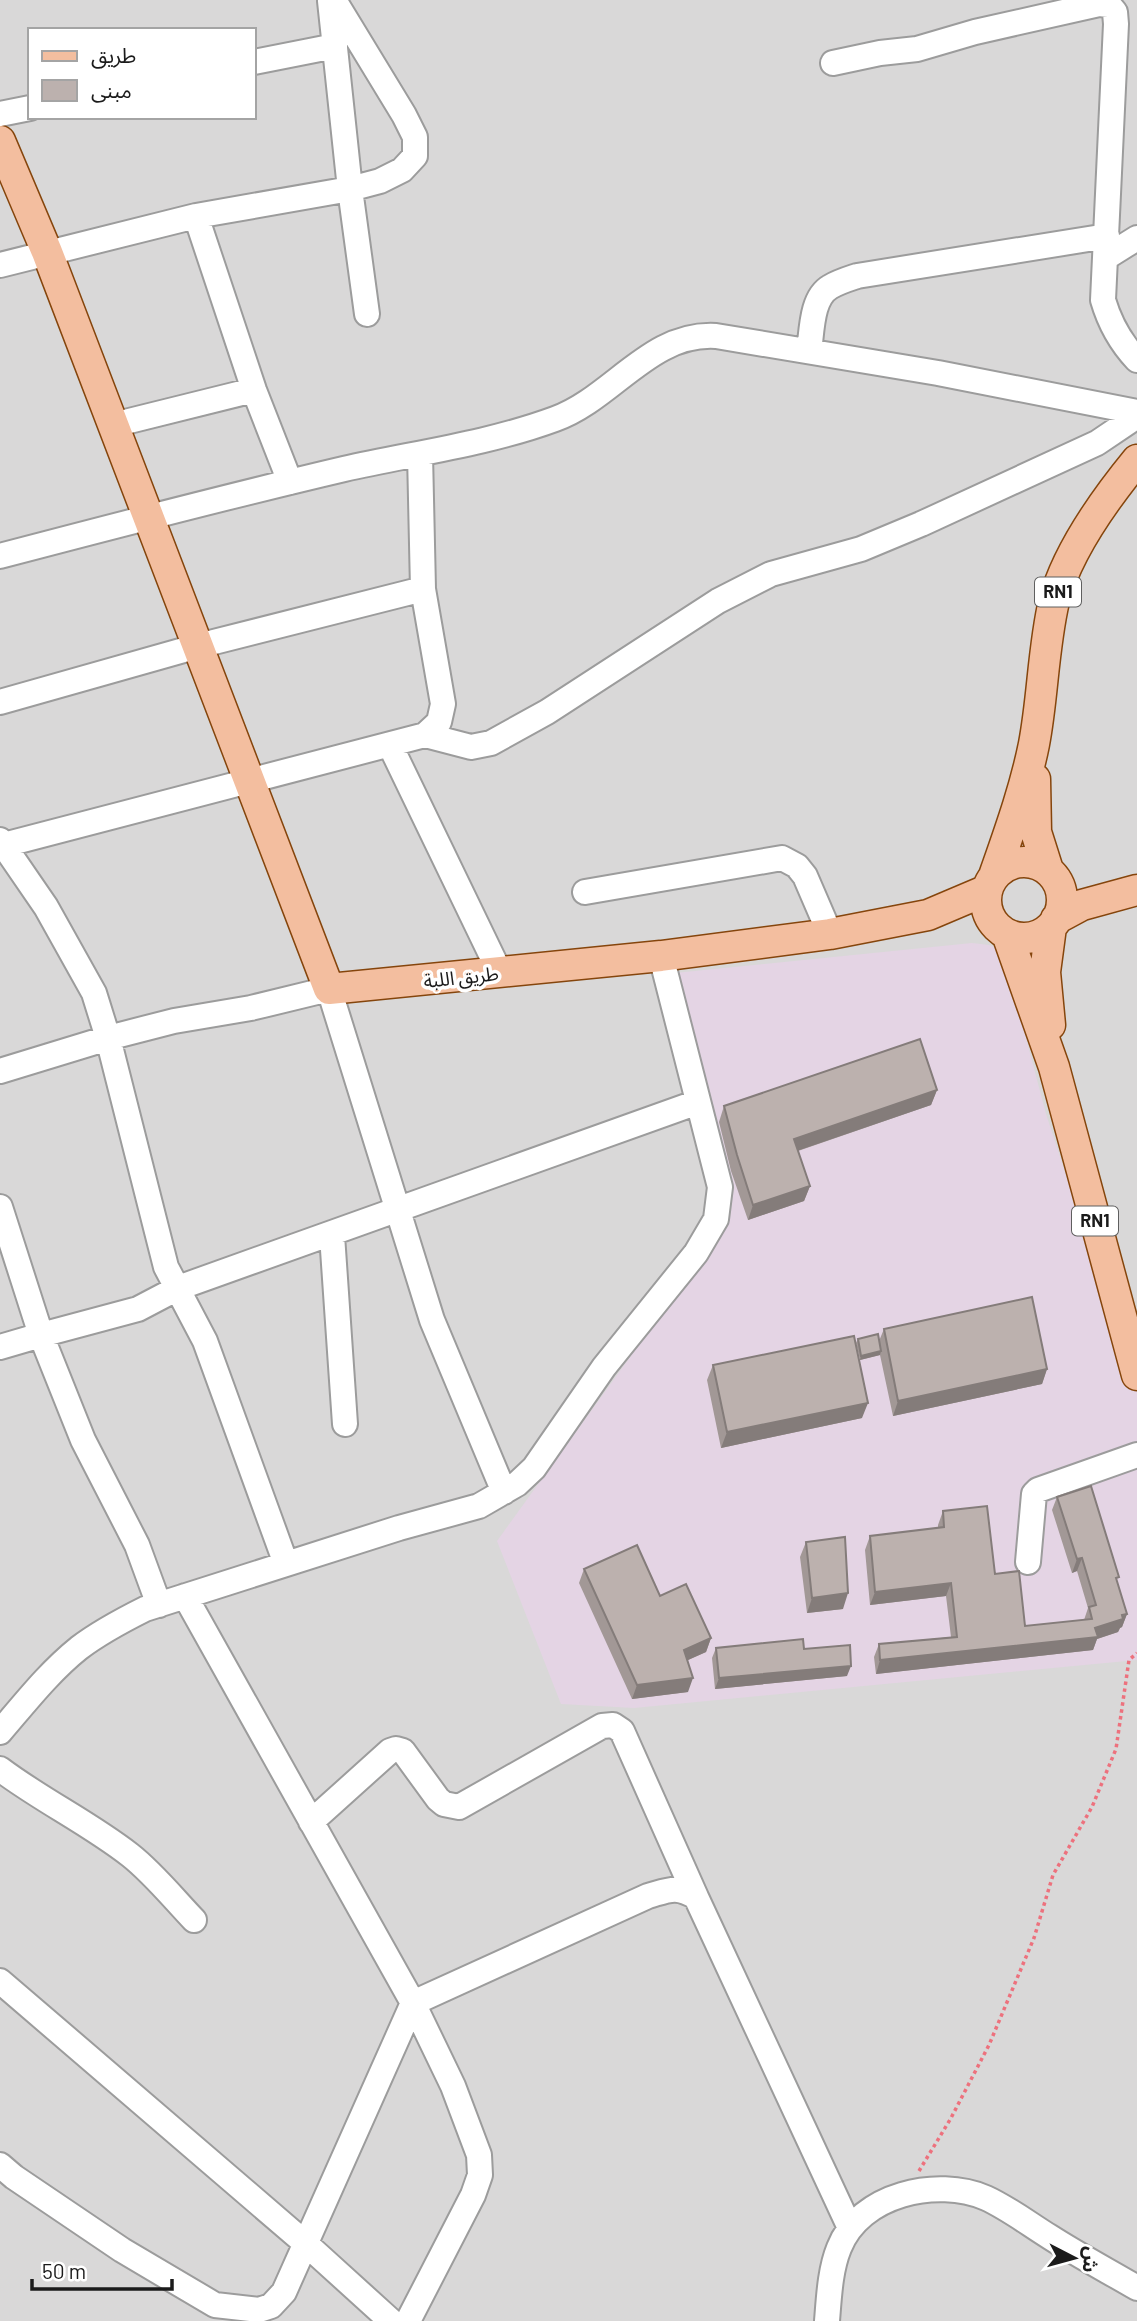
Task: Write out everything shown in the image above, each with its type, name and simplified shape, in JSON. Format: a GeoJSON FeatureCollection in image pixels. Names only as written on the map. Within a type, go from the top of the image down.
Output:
{"type":"FeatureCollection","features":[{"type":"Feature","properties":{"kind":"main road"},"geometry":{"type":"LineString","coordinates":[[0,141],[47,252],[330,989]]}},
{"type":"Feature","properties":{"kind":"main road","name":"RN1"},"geometry":{"type":"LineString","coordinates":[[1137,460],[1112,490],[1074,553],[1055,600],[1034,744],[995,904],[1054,1067],[1137,1375]]}},
{"type":"Feature","properties":{"kind":"main road","name":"RN1"},"geometry":{"type":"LineString","coordinates":[[1034,744],[1036,832],[1061,898],[1053,923],[1045,972],[1054,1067]]}},
{"type":"Feature","properties":{"kind":"main road","name":"طريق اللبة"},"geometry":{"type":"LineString","coordinates":[[330,989],[661,956],[830,934],[995,904],[1003,867],[1014,863],[1026,862],[1084,883],[1137,889]]}},
{"type":"Feature","properties":{"kind":"main road"},"geometry":{"type":"LineString","coordinates":[[995,904],[1016,937],[1035,936],[1082,905],[1137,889]]}},
{"type":"Feature","properties":{"kind":"street"},"geometry":{"type":"LineString","coordinates":[[332,0],[350,189],[367,314]]}},
{"type":"Feature","properties":{"kind":"street"},"geometry":{"type":"LineString","coordinates":[[0,265],[195,216],[350,189],[380,181],[401,170],[415,156],[415,137],[332,0]]}},
{"type":"Feature","properties":{"kind":"street"},"geometry":{"type":"LineString","coordinates":[[833,63],[880,53],[917,49],[975,32],[1099,4],[1109,5],[1115,12],[1114,78],[1103,300],[1109,321],[1137,360]]}},
{"type":"Feature","properties":{"kind":"street"},"geometry":{"type":"LineString","coordinates":[[256,62],[335,46]]}},
{"type":"Feature","properties":{"kind":"street"},"geometry":{"type":"LineString","coordinates":[[1114,78],[1137,63]]}},
{"type":"Feature","properties":{"kind":"street"},"geometry":{"type":"LineString","coordinates":[[0,114],[28,108]]}},
{"type":"Feature","properties":{"kind":"street"},"geometry":{"type":"LineString","coordinates":[[195,216],[254,390],[290,482]]}},
{"type":"Feature","properties":{"kind":"street"},"geometry":{"type":"LineString","coordinates":[[809,351],[816,306],[822,293],[857,276],[1106,247],[1137,238]]}},
{"type":"Feature","properties":{"kind":"street"},"geometry":{"type":"LineString","coordinates":[[0,556],[290,482],[490,439],[567,414],[670,344],[698,335],[937,373],[1137,414]]}},
{"type":"Feature","properties":{"kind":"street"},"geometry":{"type":"LineString","coordinates":[[113,425],[254,390]]}},
{"type":"Feature","properties":{"kind":"street"},"geometry":{"type":"LineString","coordinates":[[425,735],[471,747],[491,743],[547,712],[718,601],[771,573],[861,549],[921,524],[1097,443],[1137,414]]}},
{"type":"Feature","properties":{"kind":"street"},"geometry":{"type":"LineString","coordinates":[[286,1564],[205,1341],[166,1267],[108,1038],[94,993],[72,951],[1,844],[390,745],[425,735],[439,722],[443,704],[423,589],[420,454]]}},
{"type":"Feature","properties":{"kind":"street"},"geometry":{"type":"LineString","coordinates":[[0,702],[198,646],[423,589]]}},
{"type":"Feature","properties":{"kind":"street"},"geometry":{"type":"LineString","coordinates":[[390,745],[500,973]]}},
{"type":"Feature","properties":{"kind":"street"},"geometry":{"type":"LineString","coordinates":[[585,892],[782,858],[797,866],[805,876],[830,934]]}},
{"type":"Feature","properties":{"kind":"street"},"geometry":{"type":"LineString","coordinates":[[0,1732],[51,1673],[80,1648],[112,1626],[145,1609],[479,1506],[504,1492],[534,1468],[604,1367],[696,1253],[716,1219],[720,1187],[661,956]]}},
{"type":"Feature","properties":{"kind":"street"},"geometry":{"type":"LineString","coordinates":[[330,989],[432,1320],[504,1492]]}},
{"type":"Feature","properties":{"kind":"street","name":"طريق اللبة"},"geometry":{"type":"LineString","coordinates":[[0,1071],[174,1021],[251,1008],[330,989]]}},
{"type":"Feature","properties":{"kind":"street"},"geometry":{"type":"LineString","coordinates":[[0,1347],[138,1309],[178,1288],[698,1102]]}},
{"type":"Feature","properties":{"kind":"street"},"geometry":{"type":"LineString","coordinates":[[0,1207],[41,1335],[83,1440],[137,1545],[159,1605]]}},
{"type":"Feature","properties":{"kind":"street"},"geometry":{"type":"LineString","coordinates":[[332,1235],[345,1424]]}},
{"type":"Feature","properties":{"kind":"street"},"geometry":{"type":"LineString","coordinates":[[1028,1562],[1034,1494],[1038,1490],[1137,1455]]}},
{"type":"Feature","properties":{"kind":"street"},"geometry":{"type":"LineString","coordinates":[[185,1597],[413,2003],[457,2097],[479,2155],[480,2175],[473,2194],[408,2321]]}},
{"type":"Feature","properties":{"kind":"street"},"geometry":{"type":"LineString","coordinates":[[311,1822],[390,1751],[396,1749],[403,1751],[438,1799],[444,1804],[459,1807],[602,1726],[613,1725],[622,1731],[850,2228]]}},
{"type":"Feature","properties":{"kind":"street"},"geometry":{"type":"LineString","coordinates":[[0,1769],[20,1784],[90,1825],[133,1857],[194,1920]]}},
{"type":"Feature","properties":{"kind":"street"},"geometry":{"type":"LineString","coordinates":[[0,2165],[14,2178],[214,2313],[259,2311],[271,2306],[284,2292],[413,2003],[648,1896],[673,1889],[685,1890],[696,1897]]}},
{"type":"Feature","properties":{"kind":"street"},"geometry":{"type":"LineString","coordinates":[[0,1981],[305,2243],[391,2321]]}},
{"type":"Feature","properties":{"kind":"street"},"geometry":{"type":"LineString","coordinates":[[827,2321],[833,2271],[839,2247],[850,2228],[881,2202],[913,2191],[938,2190],[983,2197],[1137,2288]]}},
{"type":"Feature","properties":{"kind":"path"},"geometry":{"type":"LineString","coordinates":[[913,2191],[916,2175],[951,2118],[989,2046],[1034,1938],[1053,1875],[1092,1807],[1116,1749],[1129,1660],[1137,1653]]}},
{"type":"Feature","properties":{"kind":"shaded area"},"geometry":{"type":"Polygon","coordinates":[[[0,0],[1137,0],[1137,2321],[0,2321],[0,0]]]}},
{"type":"Feature","properties":{"kind":"shaded area"},"geometry":{"type":"Polygon","coordinates":[[[972,943],[1001,950],[1006,962],[1046,1114],[1137,1392],[1137,1660],[634,1708],[561,1704],[497,1541],[709,1248],[720,1223],[675,973],[972,943]]]}},
{"type":"Feature","properties":{"kind":"building"},"geometry":{"type":"Polygon","coordinates":[[[920,1039],[937,1090],[794,1139],[810,1186],[753,1205],[724,1106],[920,1039]]]}},
{"type":"Feature","properties":{"kind":"building"},"geometry":{"type":"Polygon","coordinates":[[[1032,1297],[1047,1369],[898,1401],[884,1329],[1032,1297]]]}},
{"type":"Feature","properties":{"kind":"building"},"geometry":{"type":"Polygon","coordinates":[[[878,1334],[881,1351],[861,1356],[858,1339],[878,1334]]]}},
{"type":"Feature","properties":{"kind":"building"},"geometry":{"type":"Polygon","coordinates":[[[854,1336],[868,1403],[727,1432],[713,1365],[854,1336]]]}},
{"type":"Feature","properties":{"kind":"building"},"geometry":{"type":"Polygon","coordinates":[[[1091,1486],[1119,1577],[1116,1578],[1127,1614],[1122,1615],[1123,1619],[1095,1628],[1098,1637],[880,1660],[879,1644],[957,1637],[951,1583],[875,1592],[870,1536],[944,1527],[943,1511],[987,1506],[995,1574],[1019,1571],[1025,1626],[1092,1619],[1089,1607],[1096,1605],[1082,1558],[1077,1559],[1057,1497],[1091,1486]]]}},
{"type":"Feature","properties":{"kind":"building"},"geometry":{"type":"Polygon","coordinates":[[[845,1537],[848,1593],[812,1598],[806,1542],[845,1537]]]}},
{"type":"Feature","properties":{"kind":"building"},"geometry":{"type":"Polygon","coordinates":[[[637,1545],[660,1596],[686,1584],[711,1638],[684,1650],[693,1678],[637,1685],[584,1569],[637,1545]]]}},
{"type":"Feature","properties":{"kind":"building"},"geometry":{"type":"Polygon","coordinates":[[[803,1639],[804,1649],[850,1645],[851,1666],[719,1678],[716,1648],[803,1639]]]}}]}
